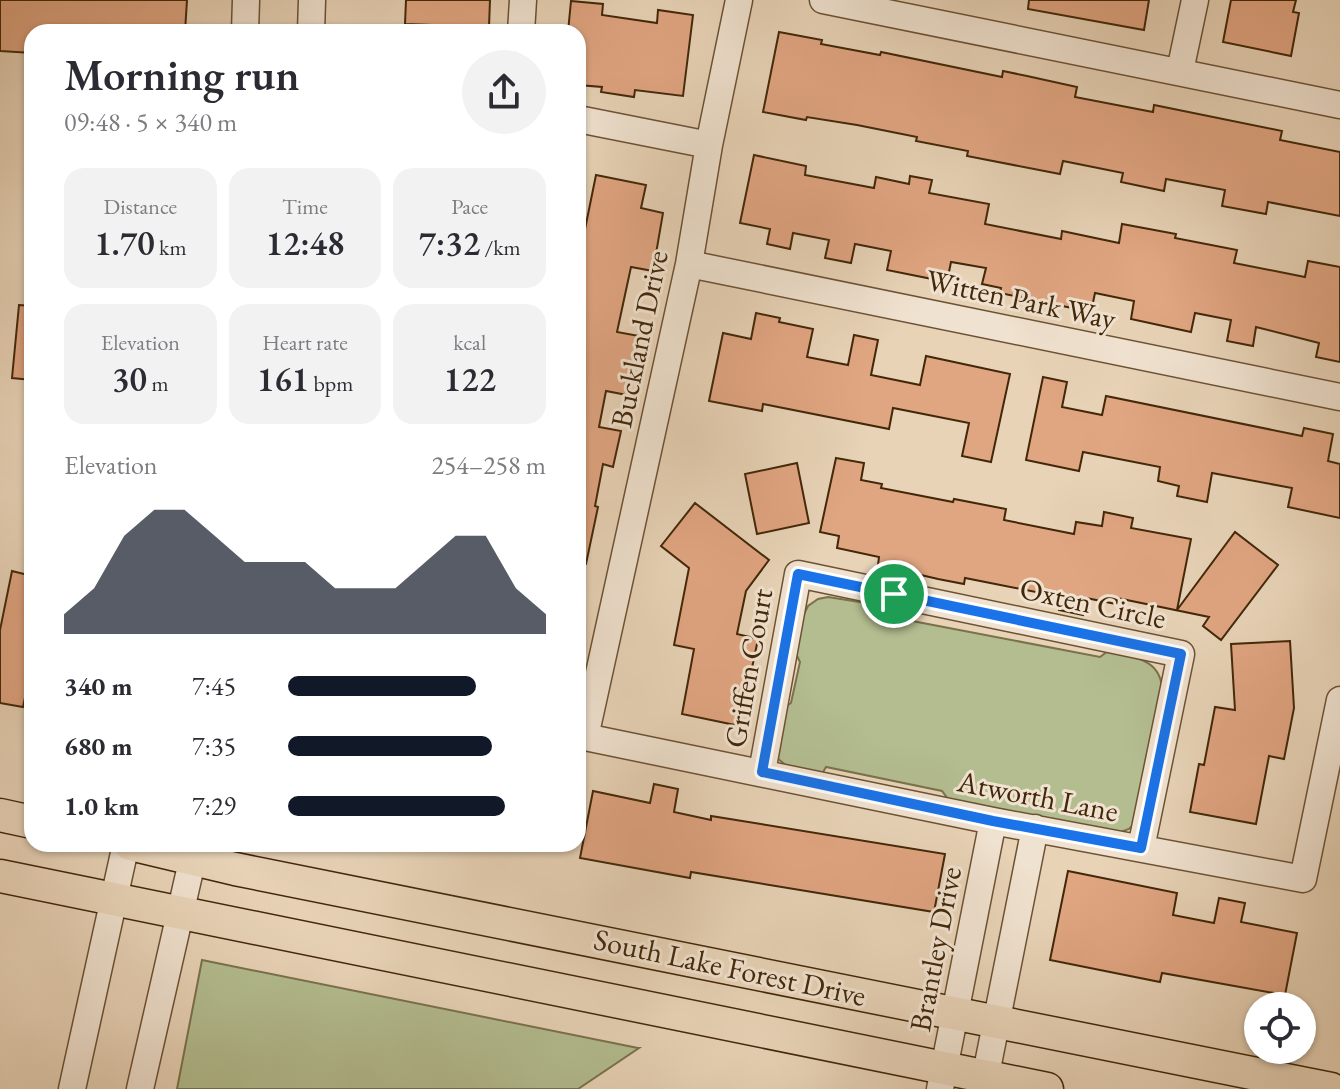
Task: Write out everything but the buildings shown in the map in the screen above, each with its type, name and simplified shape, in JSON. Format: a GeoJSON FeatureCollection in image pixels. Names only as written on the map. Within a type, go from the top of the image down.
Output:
{"type":"FeatureCollection","features":[{"type":"Feature","properties":{"kind":"main road"},"geometry":{"type":"LineString","coordinates":[[0,815],[24,820]]}},
{"type":"Feature","properties":{"kind":"main road","name":"South Lake Forest Drive"},"geometry":{"type":"LineString","coordinates":[[196,852],[235,869],[1331,1089]]}},
{"type":"Feature","properties":{"kind":"main road","name":"South Lake Forest Drive"},"geometry":{"type":"LineString","coordinates":[[0,876],[942,1079],[1047,1089]]}},
{"type":"Feature","properties":{"kind":"street"},"geometry":{"type":"LineString","coordinates":[[245,24],[246,0]]}},
{"type":"Feature","properties":{"kind":"street"},"geometry":{"type":"LineString","coordinates":[[311,24],[312,0]]}},
{"type":"Feature","properties":{"kind":"street"},"geometry":{"type":"LineString","coordinates":[[522,24],[523,0]]}},
{"type":"Feature","properties":{"kind":"street","name":"Buckland Drive"},"geometry":{"type":"LineString","coordinates":[[586,732],[689,264],[709,145],[739,0]]}},
{"type":"Feature","properties":{"kind":"street"},"geometry":{"type":"LineString","coordinates":[[823,0],[1340,105]]}},
{"type":"Feature","properties":{"kind":"street"},"geometry":{"type":"LineString","coordinates":[[1180,71],[1195,0]]}},
{"type":"Feature","properties":{"kind":"street"},"geometry":{"type":"LineString","coordinates":[[586,121],[709,145]]}},
{"type":"Feature","properties":{"kind":"street","name":"Witten Park Way"},"geometry":{"type":"LineString","coordinates":[[689,264],[1340,397]]}},
{"type":"Feature","properties":{"kind":"street","name":"Griffen Court"},"geometry":{"type":"LineString","coordinates":[[762,772],[798,574]]}},
{"type":"Feature","properties":{"kind":"street","name":"Oxten Circle"},"geometry":{"type":"LineString","coordinates":[[798,574],[1181,654],[1141,848]]}},
{"type":"Feature","properties":{"kind":"street","name":"Atworth Lane"},"geometry":{"type":"LineString","coordinates":[[586,737],[993,821],[1303,879],[1340,700]]}},
{"type":"Feature","properties":{"kind":"street","name":"Brantley Drive"},"geometry":{"type":"LineString","coordinates":[[942,1079],[993,821]]}},
{"type":"Feature","properties":{"kind":"street"},"geometry":{"type":"LineString","coordinates":[[984,1083],[1035,828]]}},
{"type":"Feature","properties":{"kind":"street"},"geometry":{"type":"LineString","coordinates":[[72,1089],[126,852]]}},
{"type":"Feature","properties":{"kind":"street"},"geometry":{"type":"LineString","coordinates":[[140,1089],[194,852]]}},
{"type":"Feature","properties":{"kind":"green space"},"geometry":{"type":"Polygon","coordinates":[[[828,597],[872,604],[876,614],[1100,657],[1108,651],[1137,658],[1152,666],[1161,680],[1162,691],[1135,823],[1118,833],[948,799],[942,791],[826,767],[822,774],[789,768],[776,757],[784,708],[791,703],[800,662],[796,654],[803,616],[808,606],[828,597]]]}},
{"type":"Feature","properties":{"kind":"green space"},"geometry":{"type":"Polygon","coordinates":[[[202,960],[639,1048],[578,1089],[177,1089],[202,960]]]}},
{"type":"Feature","properties":{"kind":"route"},"geometry":{"type":"LineString","coordinates":[[798,574],[894,594],[1181,654],[1141,848],[993,821],[762,772],[798,574]]}}]}
